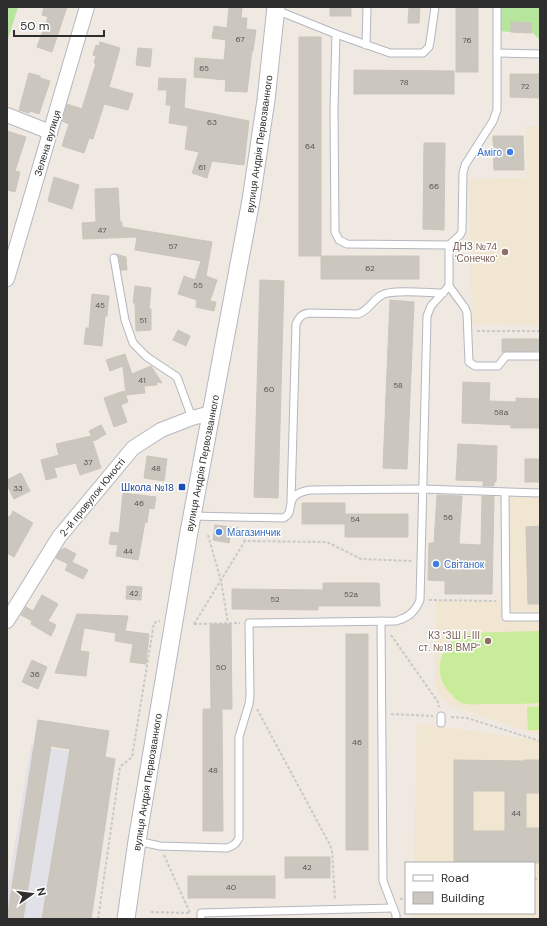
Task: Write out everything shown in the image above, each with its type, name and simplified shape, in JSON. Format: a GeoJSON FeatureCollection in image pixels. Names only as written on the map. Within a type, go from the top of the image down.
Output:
{"type":"FeatureCollection","features":[{"type":"Feature","properties":{"kind":"street","name":"Зелена вулиця"},"geometry":{"type":"LineString","coordinates":[[7,280],[88,7]]}},
{"type":"Feature","properties":{"kind":"street","name":"вулиця Андрія Первозванного"},"geometry":{"type":"LineString","coordinates":[[126,919],[137,841],[192,516],[252,200],[266,100],[276,9]]}},
{"type":"Feature","properties":{"kind":"street"},"geometry":{"type":"LineString","coordinates":[[7,115],[50,132]]}},
{"type":"Feature","properties":{"kind":"street","name":"2-й провулок Юності"},"geometry":{"type":"LineString","coordinates":[[7,620],[60,537],[133,448],[161,430],[192,418],[211,413]]}},
{"type":"Feature","properties":{"kind":"lane"},"geometry":{"type":"LineString","coordinates":[[366,7],[366,45]]}},
{"type":"Feature","properties":{"kind":"lane"},"geometry":{"type":"LineString","coordinates":[[276,9],[336,34],[390,53],[423,53],[429,47],[435,7]]}},
{"type":"Feature","properties":{"kind":"lane"},"geometry":{"type":"LineString","coordinates":[[336,34],[334,109],[336,236],[342,242],[347,244],[449,245],[460,235],[462,231],[463,173],[465,165],[493,121],[497,110],[497,7]]}},
{"type":"Feature","properties":{"kind":"lane"},"geometry":{"type":"LineString","coordinates":[[497,53],[540,54]]}},
{"type":"Feature","properties":{"kind":"lane"},"geometry":{"type":"LineString","coordinates":[[449,245],[450,286],[467,313],[469,362],[475,366],[498,366],[506,356],[540,356]]}},
{"type":"Feature","properties":{"kind":"lane"},"geometry":{"type":"LineString","coordinates":[[114,258],[125,320],[133,343],[147,357],[177,377],[192,418]]}},
{"type":"Feature","properties":{"kind":"lane"},"geometry":{"type":"LineString","coordinates":[[137,841],[160,846],[227,848],[237,843],[239,838],[239,737],[250,696],[249,623],[396,621],[409,616],[420,600],[428,316],[431,306],[450,286]]}},
{"type":"Feature","properties":{"kind":"lane"},"geometry":{"type":"LineString","coordinates":[[192,516],[283,518],[286,517],[290,511],[296,324],[299,317],[309,313],[364,313],[379,296],[390,293],[443,294]]}},
{"type":"Feature","properties":{"kind":"lane"},"geometry":{"type":"LineString","coordinates":[[291,501],[299,492],[310,490],[423,489],[540,493]]}},
{"type":"Feature","properties":{"kind":"lane"},"geometry":{"type":"LineString","coordinates":[[506,492],[506,618],[540,617]]}},
{"type":"Feature","properties":{"kind":"lane"},"geometry":{"type":"LineString","coordinates":[[381,621],[383,881],[396,919]]}},
{"type":"Feature","properties":{"kind":"lane"},"geometry":{"type":"LineString","coordinates":[[201,916],[335,909],[393,908]]}},
{"type":"Feature","properties":{"kind":"path"},"geometry":{"type":"LineString","coordinates":[[467,331],[540,331]]}},
{"type":"Feature","properties":{"kind":"path"},"geometry":{"type":"LineString","coordinates":[[229,517],[245,541]]}},
{"type":"Feature","properties":{"kind":"path"},"geometry":{"type":"LineString","coordinates":[[208,535],[221,580],[228,623]]}},
{"type":"Feature","properties":{"kind":"path"},"geometry":{"type":"LineString","coordinates":[[245,541],[327,542],[361,559],[421,561]]}},
{"type":"Feature","properties":{"kind":"path"},"geometry":{"type":"LineString","coordinates":[[245,541],[194,624],[249,623]]}},
{"type":"Feature","properties":{"kind":"path"},"geometry":{"type":"LineString","coordinates":[[420,600],[505,601]]}},
{"type":"Feature","properties":{"kind":"path"},"geometry":{"type":"LineString","coordinates":[[381,621],[438,702],[441,720]]}},
{"type":"Feature","properties":{"kind":"path"},"geometry":{"type":"LineString","coordinates":[[250,696],[330,845],[332,851],[335,909]]}},
{"type":"Feature","properties":{"kind":"path"},"geometry":{"type":"LineString","coordinates":[[382,714],[441,720],[467,718],[540,741]]}},
{"type":"Feature","properties":{"kind":"path"},"geometry":{"type":"LineString","coordinates":[[160,846],[190,913]]}},
{"type":"Feature","properties":{"kind":"path"},"geometry":{"type":"LineString","coordinates":[[151,912],[190,913],[201,916]]}},
{"type":"Feature","properties":{"kind":"shaded area","name":"ДНЗ №74 'Сонечко'"},"geometry":{"type":"Polygon","coordinates":[[[526,126],[540,126],[540,325],[472,324],[469,179],[527,178],[526,126]]]}},
{"type":"Feature","properties":{"kind":"shaded area","name":"КЗ \"ЗШ І-ІІІ ст. №18 ВМР\""},"geometry":{"type":"Polygon","coordinates":[[[505,493],[540,493],[540,735],[452,706],[441,697],[435,681],[436,600],[505,601],[505,493]]]}},
{"type":"Feature","properties":{"kind":"shaded area"},"geometry":{"type":"Polygon","coordinates":[[[417,723],[536,740],[540,743],[540,919],[413,919],[413,914],[535,914],[535,862],[414,862],[417,723]]]}},
{"type":"Feature","properties":{"kind":"shaded area"},"geometry":{"type":"Polygon","coordinates":[[[31,745],[116,758],[92,919],[7,919],[7,892],[31,745]]]}},
{"type":"Feature","properties":{"kind":"green space"},"geometry":{"type":"Polygon","coordinates":[[[7,7],[18,7],[7,42],[7,7]]]}},
{"type":"Feature","properties":{"kind":"green space"},"geometry":{"type":"Polygon","coordinates":[[[501,7],[540,7],[540,40],[533,33],[500,31],[501,7]]]}},
{"type":"Feature","properties":{"kind":"green space"},"geometry":{"type":"Polygon","coordinates":[[[539,631],[540,703],[466,704],[456,699],[445,686],[441,677],[441,659],[450,644],[458,638],[467,633],[539,631]]]}},
{"type":"Feature","properties":{"kind":"green space"},"geometry":{"type":"Polygon","coordinates":[[[540,706],[540,730],[528,730],[527,707],[540,706]]]}},
{"type":"Feature","properties":{"kind":"building"},"geometry":{"type":"Polygon","coordinates":[[[44,7],[67,7],[52,52],[37,47],[48,17],[42,15],[44,7]]]}},
{"type":"Feature","properties":{"kind":"building"},"geometry":{"type":"Polygon","coordinates":[[[229,7],[242,7],[241,18],[247,18],[246,29],[256,30],[247,92],[225,91],[226,80],[194,77],[195,58],[224,60],[226,40],[212,38],[214,26],[227,28],[229,7]]]}},
{"type":"Feature","properties":{"kind":"building"},"geometry":{"type":"Polygon","coordinates":[[[330,7],[351,7],[351,16],[330,16],[330,7]]]}},
{"type":"Feature","properties":{"kind":"building"},"geometry":{"type":"Polygon","coordinates":[[[409,7],[420,7],[419,23],[408,23],[409,7]]]}},
{"type":"Feature","properties":{"kind":"building"},"geometry":{"type":"Polygon","coordinates":[[[456,7],[478,7],[478,72],[456,72],[456,7]]]}},
{"type":"Feature","properties":{"kind":"building"},"geometry":{"type":"Polygon","coordinates":[[[511,22],[532,23],[531,33],[511,32],[511,22]]]}},
{"type":"Feature","properties":{"kind":"building"},"geometry":{"type":"Polygon","coordinates":[[[299,37],[321,37],[321,256],[299,256],[299,37]]]}},
{"type":"Feature","properties":{"kind":"building"},"geometry":{"type":"Polygon","coordinates":[[[100,42],[120,48],[109,87],[133,94],[128,110],[104,104],[93,139],[89,138],[84,153],[62,146],[69,124],[62,121],[67,104],[82,109],[96,63],[94,63],[96,56],[93,55],[96,45],[99,46],[100,42]]]}},
{"type":"Feature","properties":{"kind":"building"},"geometry":{"type":"Polygon","coordinates":[[[138,48],[152,49],[150,67],[136,65],[138,48]]]}},
{"type":"Feature","properties":{"kind":"building"},"geometry":{"type":"Polygon","coordinates":[[[354,70],[454,71],[454,94],[354,94],[354,70]]]}},
{"type":"Feature","properties":{"kind":"building"},"geometry":{"type":"Polygon","coordinates":[[[29,73],[50,81],[39,114],[19,110],[29,73]]]}},
{"type":"Feature","properties":{"kind":"building"},"geometry":{"type":"Polygon","coordinates":[[[510,74],[540,74],[540,98],[510,97],[510,74]]]}},
{"type":"Feature","properties":{"kind":"building"},"geometry":{"type":"Polygon","coordinates":[[[159,78],[186,79],[184,108],[249,121],[244,165],[212,161],[207,178],[192,173],[199,152],[185,149],[188,126],[169,123],[171,105],[166,105],[167,90],[158,90],[159,78]]]}},
{"type":"Feature","properties":{"kind":"building"},"geometry":{"type":"Polygon","coordinates":[[[7,131],[26,137],[15,171],[20,172],[15,192],[7,190],[7,131]]]}},
{"type":"Feature","properties":{"kind":"building"},"geometry":{"type":"Polygon","coordinates":[[[493,136],[523,136],[524,170],[494,170],[493,136]]]}},
{"type":"Feature","properties":{"kind":"building"},"geometry":{"type":"Polygon","coordinates":[[[424,143],[445,143],[444,230],[423,229],[424,143]]]}},
{"type":"Feature","properties":{"kind":"building"},"geometry":{"type":"Polygon","coordinates":[[[54,177],[79,185],[72,209],[48,201],[54,177]]]}},
{"type":"Feature","properties":{"kind":"building"},"geometry":{"type":"Polygon","coordinates":[[[118,188],[120,222],[122,222],[122,227],[212,242],[206,276],[217,280],[210,301],[216,302],[214,311],[196,307],[197,300],[178,294],[184,276],[195,280],[201,261],[135,250],[137,237],[83,239],[82,223],[96,222],[95,189],[118,188]]]}},
{"type":"Feature","properties":{"kind":"building"},"geometry":{"type":"Polygon","coordinates":[[[116,254],[126,257],[127,270],[121,270],[119,257],[116,254]]]}},
{"type":"Feature","properties":{"kind":"building"},"geometry":{"type":"Polygon","coordinates":[[[321,256],[419,256],[419,279],[321,279],[321,256]]]}},
{"type":"Feature","properties":{"kind":"building"},"geometry":{"type":"Polygon","coordinates":[[[260,280],[284,281],[278,498],[254,497],[260,280]]]}},
{"type":"Feature","properties":{"kind":"building"},"geometry":{"type":"Polygon","coordinates":[[[135,286],[151,288],[149,309],[151,309],[151,330],[136,331],[135,303],[133,303],[135,286]]]}},
{"type":"Feature","properties":{"kind":"building"},"geometry":{"type":"Polygon","coordinates":[[[92,294],[109,296],[102,346],[84,344],[86,328],[89,328],[92,294]]]}},
{"type":"Feature","properties":{"kind":"building"},"geometry":{"type":"Polygon","coordinates":[[[390,300],[414,302],[407,469],[383,468],[390,300]]]}},
{"type":"Feature","properties":{"kind":"building"},"geometry":{"type":"Polygon","coordinates":[[[178,330],[190,336],[186,346],[173,340],[178,330]]]}},
{"type":"Feature","properties":{"kind":"building"},"geometry":{"type":"Polygon","coordinates":[[[502,339],[540,339],[540,351],[502,352],[502,339]]]}},
{"type":"Feature","properties":{"kind":"building"},"geometry":{"type":"Polygon","coordinates":[[[125,354],[132,374],[151,366],[162,383],[157,382],[157,385],[144,386],[145,393],[126,395],[123,366],[110,371],[106,360],[125,354]]]}},
{"type":"Feature","properties":{"kind":"building"},"geometry":{"type":"Polygon","coordinates":[[[463,382],[490,383],[489,401],[516,402],[516,398],[540,399],[540,428],[511,428],[511,425],[462,423],[463,382]]]}},
{"type":"Feature","properties":{"kind":"building"},"geometry":{"type":"Polygon","coordinates":[[[124,391],[128,402],[121,405],[127,422],[114,427],[104,398],[124,391]]]}},
{"type":"Feature","properties":{"kind":"building"},"geometry":{"type":"Polygon","coordinates":[[[101,425],[106,434],[94,441],[89,431],[101,425]]]}},
{"type":"Feature","properties":{"kind":"building"},"geometry":{"type":"Polygon","coordinates":[[[91,436],[101,468],[80,475],[76,463],[54,468],[57,477],[46,480],[41,460],[59,455],[56,444],[91,436]]]}},
{"type":"Feature","properties":{"kind":"building"},"geometry":{"type":"Polygon","coordinates":[[[458,444],[497,446],[496,482],[494,482],[494,486],[483,486],[483,481],[456,480],[458,444]]]}},
{"type":"Feature","properties":{"kind":"building"},"geometry":{"type":"Polygon","coordinates":[[[147,456],[167,459],[164,481],[144,478],[147,456]]]}},
{"type":"Feature","properties":{"kind":"building"},"geometry":{"type":"Polygon","coordinates":[[[525,459],[540,459],[540,482],[525,482],[525,459]]]}},
{"type":"Feature","properties":{"kind":"building"},"geometry":{"type":"Polygon","coordinates":[[[21,473],[30,491],[14,499],[7,485],[7,480],[21,473]]]}},
{"type":"Feature","properties":{"kind":"building"},"geometry":{"type":"Polygon","coordinates":[[[123,493],[156,497],[154,509],[149,508],[147,523],[145,522],[138,560],[116,556],[118,545],[109,544],[111,532],[119,533],[123,493]]]}},
{"type":"Feature","properties":{"kind":"building"},"geometry":{"type":"Polygon","coordinates":[[[437,495],[462,496],[459,544],[481,545],[482,496],[494,496],[492,594],[445,594],[445,581],[428,580],[429,543],[434,543],[437,495]]]}},
{"type":"Feature","properties":{"kind":"building"},"geometry":{"type":"Polygon","coordinates":[[[302,503],[345,503],[345,514],[408,514],[408,537],[345,537],[345,524],[302,524],[302,503]]]}},
{"type":"Feature","properties":{"kind":"building"},"geometry":{"type":"Polygon","coordinates":[[[13,511],[33,523],[14,557],[7,553],[7,516],[10,517],[13,511]]]}},
{"type":"Feature","properties":{"kind":"building"},"geometry":{"type":"Polygon","coordinates":[[[215,525],[231,527],[229,543],[213,540],[215,525]]]}},
{"type":"Feature","properties":{"kind":"building"},"geometry":{"type":"Polygon","coordinates":[[[540,526],[540,604],[528,604],[526,527],[540,526]]]}},
{"type":"Feature","properties":{"kind":"building"},"geometry":{"type":"Polygon","coordinates":[[[65,548],[76,554],[72,562],[88,570],[83,579],[65,570],[68,564],[56,558],[61,550],[65,548]]]}},
{"type":"Feature","properties":{"kind":"building"},"geometry":{"type":"Polygon","coordinates":[[[323,583],[379,583],[380,606],[318,606],[318,610],[232,609],[232,589],[323,590],[323,583]]]}},
{"type":"Feature","properties":{"kind":"building"},"geometry":{"type":"Polygon","coordinates":[[[127,586],[142,587],[141,600],[126,599],[127,586]]]}},
{"type":"Feature","properties":{"kind":"building"},"geometry":{"type":"Polygon","coordinates":[[[42,595],[58,604],[48,621],[56,625],[51,636],[31,624],[32,621],[21,615],[26,607],[33,611],[42,595]]]}},
{"type":"Feature","properties":{"kind":"building"},"geometry":{"type":"Polygon","coordinates":[[[77,614],[128,616],[125,631],[149,634],[146,664],[130,662],[133,644],[115,641],[116,633],[84,628],[80,651],[89,652],[86,676],[55,673],[77,614]]]}},
{"type":"Feature","properties":{"kind":"building"},"geometry":{"type":"Polygon","coordinates":[[[210,624],[231,624],[232,709],[222,709],[223,831],[203,831],[203,709],[211,709],[210,624]]]}},
{"type":"Feature","properties":{"kind":"building"},"geometry":{"type":"Polygon","coordinates":[[[346,634],[368,634],[368,850],[346,850],[346,634]]]}},
{"type":"Feature","properties":{"kind":"building"},"geometry":{"type":"Polygon","coordinates":[[[32,660],[47,667],[38,689],[22,682],[32,660]]]}},
{"type":"Feature","properties":{"kind":"building"},"geometry":{"type":"Polygon","coordinates":[[[38,720],[109,731],[105,757],[115,759],[91,919],[42,919],[70,749],[51,746],[23,919],[7,919],[38,720]]]}},
{"type":"Feature","properties":{"kind":"building"},"geometry":{"type":"Polygon","coordinates":[[[454,760],[540,760],[540,793],[526,793],[526,828],[540,828],[540,863],[454,862],[454,760]],[[473,791],[473,831],[505,831],[505,791],[473,791]]]}},
{"type":"Feature","properties":{"kind":"building"},"geometry":{"type":"Polygon","coordinates":[[[285,857],[330,857],[330,878],[285,878],[285,857]]]}},
{"type":"Feature","properties":{"kind":"building"},"geometry":{"type":"Polygon","coordinates":[[[188,876],[275,876],[275,898],[188,898],[188,876]]]}},
{"type":"Feature","properties":{"kind":"place","name":"Аміго"},"geometry":{"type":"Point","coordinates":[510,152]}},
{"type":"Feature","properties":{"kind":"place","name":"ДНЗ №74 'Сонечко'"},"geometry":{"type":"Point","coordinates":[505,252]}},
{"type":"Feature","properties":{"kind":"place","name":"Школа №18"},"geometry":{"type":"Point","coordinates":[182,487]}},
{"type":"Feature","properties":{"kind":"place","name":"Магазинчик"},"geometry":{"type":"Point","coordinates":[219,532]}},
{"type":"Feature","properties":{"kind":"place","name":"Світанок"},"geometry":{"type":"Point","coordinates":[436,564]}},
{"type":"Feature","properties":{"kind":"place","name":"КЗ \"ЗШ І-ІІІ ст. №18 ВМР\""},"geometry":{"type":"Point","coordinates":[488,641]}}]}
